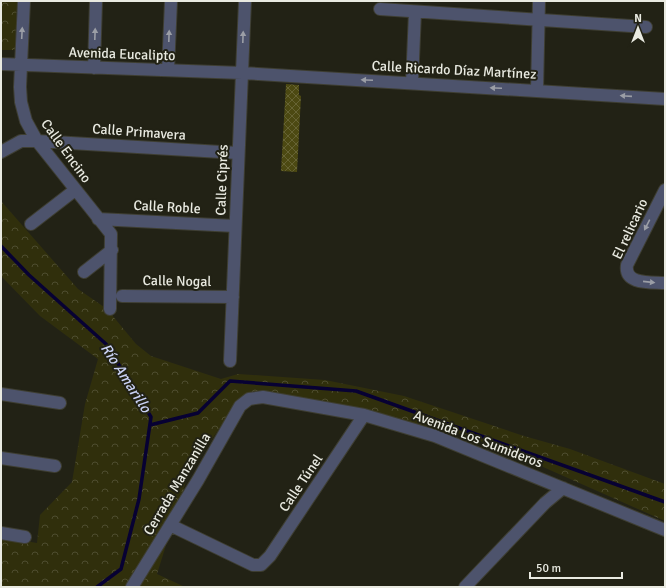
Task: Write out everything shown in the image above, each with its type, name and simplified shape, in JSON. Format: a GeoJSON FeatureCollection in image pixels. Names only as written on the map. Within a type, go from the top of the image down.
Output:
{"type":"FeatureCollection","features":[{"type":"Feature","properties":{"kind":"street","name":"Calle Encino"},"geometry":{"type":"LineString","coordinates":[[24,1],[21,102],[26,122],[37,140],[111,234],[112,250],[110,309]]}},
{"type":"Feature","properties":{"kind":"street"},"geometry":{"type":"LineString","coordinates":[[94,68],[96,1]]}},
{"type":"Feature","properties":{"kind":"street"},"geometry":{"type":"LineString","coordinates":[[168,70],[171,1]]}},
{"type":"Feature","properties":{"kind":"street","name":"Calle Ciprés"},"geometry":{"type":"LineString","coordinates":[[230,361],[245,1]]}},
{"type":"Feature","properties":{"kind":"street"},"geometry":{"type":"LineString","coordinates":[[537,90],[539,1]]}},
{"type":"Feature","properties":{"kind":"street"},"geometry":{"type":"LineString","coordinates":[[380,9],[646,27]]}},
{"type":"Feature","properties":{"kind":"street"},"geometry":{"type":"LineString","coordinates":[[412,83],[415,12]]}},
{"type":"Feature","properties":{"kind":"street","name":"Avenida Eucalipto"},"geometry":{"type":"LineString","coordinates":[[1,64],[242,73]]}},
{"type":"Feature","properties":{"kind":"street","name":"Calle Ricardo Díaz Martínez"},"geometry":{"type":"LineString","coordinates":[[242,73],[665,99]]}},
{"type":"Feature","properties":{"kind":"street","name":"Calle Primavera"},"geometry":{"type":"LineString","coordinates":[[1,152],[21,141],[37,140],[238,154]]}},
{"type":"Feature","properties":{"kind":"street"},"geometry":{"type":"LineString","coordinates":[[30,224],[75,190]]}},
{"type":"Feature","properties":{"kind":"street","name":"El relicario"},"geometry":{"type":"LineString","coordinates":[[665,190],[627,265],[626,270],[628,275],[633,280],[665,283]]}},
{"type":"Feature","properties":{"kind":"street","name":"Calle Roble"},"geometry":{"type":"LineString","coordinates":[[98,219],[235,226]]}},
{"type":"Feature","properties":{"kind":"street"},"geometry":{"type":"LineString","coordinates":[[84,272],[112,250]]}},
{"type":"Feature","properties":{"kind":"street","name":"Calle Nogal"},"geometry":{"type":"LineString","coordinates":[[122,296],[233,297]]}},
{"type":"Feature","properties":{"kind":"street"},"geometry":{"type":"LineString","coordinates":[[1,394],[60,403]]}},
{"type":"Feature","properties":{"kind":"street","name":"Avenida Los Sumideros"},"geometry":{"type":"LineString","coordinates":[[249,399],[263,397],[364,415],[435,436],[665,530]]}},
{"type":"Feature","properties":{"kind":"street","name":"Cerrada Manzanilla"},"geometry":{"type":"LineString","coordinates":[[132,587],[240,406],[249,399]]}},
{"type":"Feature","properties":{"kind":"street","name":"Calle Túnel"},"geometry":{"type":"LineString","coordinates":[[170,525],[253,565],[261,565],[270,556],[364,415]]}},
{"type":"Feature","properties":{"kind":"street"},"geometry":{"type":"LineString","coordinates":[[1,458],[55,466]]}},
{"type":"Feature","properties":{"kind":"street"},"geometry":{"type":"LineString","coordinates":[[465,587],[544,503],[564,488]]}},
{"type":"Feature","properties":{"kind":"street"},"geometry":{"type":"LineString","coordinates":[[1,533],[25,537]]}},
{"type":"Feature","properties":{"kind":"green space"},"geometry":{"type":"Polygon","coordinates":[[[1,1],[17,1],[15,50],[1,50],[1,1]]]}},
{"type":"Feature","properties":{"kind":"green space"},"geometry":{"type":"Polygon","coordinates":[[[1,201],[78,289],[107,309],[136,344],[151,356],[221,379],[238,374],[325,380],[404,396],[524,436],[570,449],[665,484],[665,521],[516,455],[465,435],[312,402],[237,402],[188,475],[157,574],[185,587],[1,587],[1,537],[37,543],[40,515],[72,482],[85,404],[98,359],[40,316],[1,276],[1,201]]]}},
{"type":"Feature","properties":{"kind":"building"},"geometry":{"type":"Polygon","coordinates":[[[286,84],[299,85],[299,95],[301,96],[297,172],[281,171],[286,84]]]}},
{"type":"Feature","properties":{"kind":"waterway","name":"Río Amarillo"},"geometry":{"type":"LineString","coordinates":[[1,246],[29,275],[106,344],[151,417],[139,499],[121,569],[97,587]]}},
{"type":"Feature","properties":{"kind":"waterway"},"geometry":{"type":"LineString","coordinates":[[150,425],[198,413],[230,381],[356,391],[665,502]]}}]}
